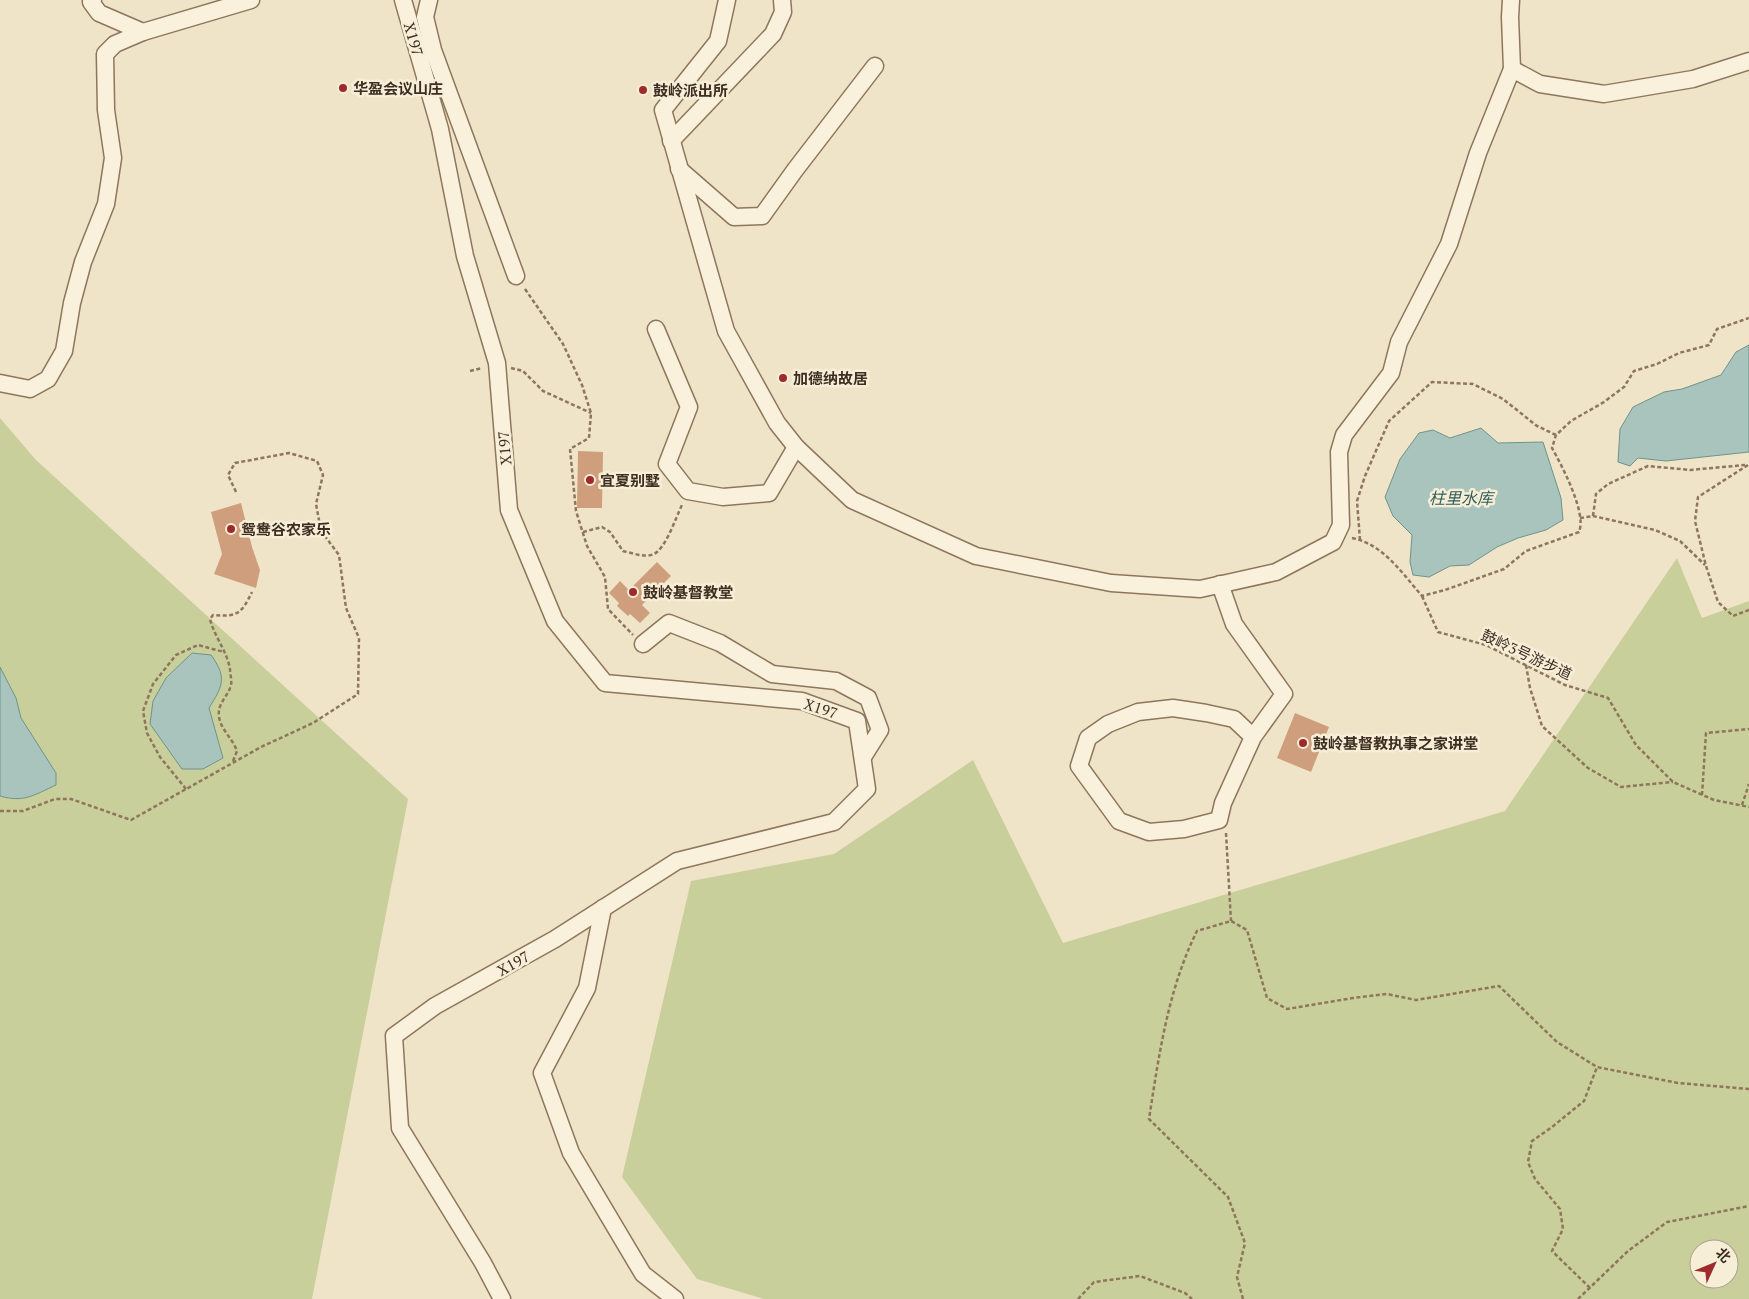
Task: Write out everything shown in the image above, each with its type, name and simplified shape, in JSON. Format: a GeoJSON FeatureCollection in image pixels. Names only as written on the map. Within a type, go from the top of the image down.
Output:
{"type":"FeatureCollection","features":[{"type":"Feature","properties":{"kind":"street"},"geometry":{"type":"LineString","coordinates":[[93,0],[92,2],[99,14],[143,32]]}},
{"type":"Feature","properties":{"kind":"street"},"geometry":{"type":"LineString","coordinates":[[0,383],[30,389],[48,379],[64,351],[72,303],[83,262],[106,204],[114,158],[106,110],[105,54],[115,44],[143,32],[251,0]]}},
{"type":"Feature","properties":{"kind":"street","name":"X197"},"geometry":{"type":"LineString","coordinates":[[403,0],[440,129],[465,256],[497,364],[509,510],[555,622],[605,683],[802,701],[858,720],[868,789],[834,822],[677,861],[555,939],[435,1006],[394,1036],[400,1128],[484,1262],[502,1299]]}},
{"type":"Feature","properties":{"kind":"street"},"geometry":{"type":"LineString","coordinates":[[429,0],[425,17],[433,50],[516,276]]}},
{"type":"Feature","properties":{"kind":"street"},"geometry":{"type":"LineString","coordinates":[[727,0],[718,41],[663,110],[726,331],[777,423],[796,447],[852,500],[976,556],[1112,582],[1200,589],[1276,572],[1333,542],[1337,535],[1341,526],[1339,452],[1344,435],[1391,373],[1399,342],[1449,244],[1478,153],[1512,69],[1510,17],[1512,0]]}},
{"type":"Feature","properties":{"kind":"street"},"geometry":{"type":"LineString","coordinates":[[671,141],[773,34],[783,12],[782,0]]}},
{"type":"Feature","properties":{"kind":"street"},"geometry":{"type":"LineString","coordinates":[[408,16],[433,50]]}},
{"type":"Feature","properties":{"kind":"street"},"geometry":{"type":"LineString","coordinates":[[1512,69],[1540,84],[1604,94],[1693,79],[1749,62]]}},
{"type":"Feature","properties":{"kind":"street"},"geometry":{"type":"LineString","coordinates":[[679,169],[734,217],[762,216],[875,66]]}},
{"type":"Feature","properties":{"kind":"street"},"geometry":{"type":"LineString","coordinates":[[656,329],[689,407],[667,464],[688,491],[723,497],[769,493],[796,447]]}},
{"type":"Feature","properties":{"kind":"street"},"geometry":{"type":"LineString","coordinates":[[1220,584],[1234,624],[1284,694],[1253,737],[1223,803],[1219,820],[1184,829],[1149,832],[1119,822],[1078,766],[1088,738],[1108,724],[1138,712],[1173,708],[1206,713],[1234,720],[1253,737]]}},
{"type":"Feature","properties":{"kind":"street"},"geometry":{"type":"LineString","coordinates":[[643,644],[669,624],[720,643],[772,674],[836,681],[868,698],[880,730],[863,757]]}},
{"type":"Feature","properties":{"kind":"street"},"geometry":{"type":"LineString","coordinates":[[603,908],[587,988],[542,1073],[570,1153],[643,1274],[675,1299]]}},
{"type":"Feature","properties":{"kind":"path"},"geometry":{"type":"LineString","coordinates":[[516,276],[563,344],[582,385],[592,413],[590,438],[570,449],[576,512],[587,546],[605,577],[608,608],[627,630],[643,644]]}},
{"type":"Feature","properties":{"kind":"path"},"geometry":{"type":"LineString","coordinates":[[1337,535],[1360,540],[1378,549],[1422,596],[1504,569],[1526,551],[1549,541],[1579,532],[1581,526],[1580,518],[1568,478],[1552,448],[1556,435],[1571,421],[1604,402],[1624,387],[1634,371],[1658,364],[1679,353],[1709,345],[1717,329],[1749,318]]}},
{"type":"Feature","properties":{"kind":"path"},"geometry":{"type":"LineString","coordinates":[[470,371],[497,364],[523,371],[542,391],[592,413]]}},
{"type":"Feature","properties":{"kind":"path"},"geometry":{"type":"LineString","coordinates":[[1360,540],[1357,502],[1365,476],[1389,421],[1432,382],[1473,384],[1503,399],[1537,426],[1556,435]]}},
{"type":"Feature","properties":{"kind":"path"},"geometry":{"type":"LineString","coordinates":[[0,811],[23,811],[55,799],[70,799],[131,820],[260,747],[313,723],[358,694],[359,638],[346,608],[339,555],[320,531],[316,504],[323,475],[317,461],[289,453],[235,463],[228,475],[237,494]]}},
{"type":"Feature","properties":{"kind":"path"},"geometry":{"type":"LineString","coordinates":[[1593,516],[1596,494],[1608,484],[1648,466],[1690,470],[1748,465]]}},
{"type":"Feature","properties":{"kind":"path"},"geometry":{"type":"LineString","coordinates":[[1748,465],[1698,498],[1695,521],[1706,566],[1718,602],[1733,616],[1749,610]]}},
{"type":"Feature","properties":{"kind":"path"},"geometry":{"type":"LineString","coordinates":[[582,532],[602,527],[610,532],[623,551],[638,555],[654,554],[664,544],[688,491]]}},
{"type":"Feature","properties":{"kind":"path"},"geometry":{"type":"LineString","coordinates":[[1580,518],[1593,516],[1655,530],[1680,541],[1706,566]]}},
{"type":"Feature","properties":{"kind":"path"},"geometry":{"type":"LineString","coordinates":[[233,762],[238,751],[219,719],[218,707],[231,684],[230,668],[213,631],[210,619],[213,615],[236,615],[244,609],[252,592]]}},
{"type":"Feature","properties":{"kind":"path","name":"鼓岭3号游步道"},"geometry":{"type":"LineString","coordinates":[[1422,596],[1438,632],[1486,645],[1565,685],[1608,698],[1636,745],[1673,782],[1714,800],[1749,807]]}},
{"type":"Feature","properties":{"kind":"path"},"geometry":{"type":"LineString","coordinates":[[186,789],[160,757],[147,733],[143,711],[153,684],[176,655],[198,645],[224,652]]}},
{"type":"Feature","properties":{"kind":"path"},"geometry":{"type":"LineString","coordinates":[[1526,665],[1530,688],[1542,726],[1588,768],[1622,787],[1673,782]]}},
{"type":"Feature","properties":{"kind":"path"},"geometry":{"type":"LineString","coordinates":[[1702,796],[1706,733],[1749,728]]}},
{"type":"Feature","properties":{"kind":"path"},"geometry":{"type":"LineString","coordinates":[[1742,805],[1749,784]]}},
{"type":"Feature","properties":{"kind":"path"},"geometry":{"type":"LineString","coordinates":[[1219,820],[1226,831],[1231,921]]}},
{"type":"Feature","properties":{"kind":"path"},"geometry":{"type":"LineString","coordinates":[[1244,1299],[1237,1277],[1245,1243],[1228,1197],[1150,1119],[1170,1000],[1185,954],[1197,931],[1231,921],[1247,930],[1267,998],[1286,1009],[1387,994],[1416,1000],[1499,986],[1558,1042],[1597,1067],[1678,1083],[1749,1090]]}},
{"type":"Feature","properties":{"kind":"path"},"geometry":{"type":"LineString","coordinates":[[1590,1288],[1552,1251],[1563,1229],[1560,1209],[1535,1179],[1528,1162],[1532,1141],[1584,1100],[1597,1067]]}},
{"type":"Feature","properties":{"kind":"path"},"geometry":{"type":"LineString","coordinates":[[1578,1299],[1628,1251],[1667,1222],[1749,1206]]}},
{"type":"Feature","properties":{"kind":"path"},"geometry":{"type":"LineString","coordinates":[[1078,1299],[1094,1282],[1140,1276],[1185,1293],[1192,1299]]}},
{"type":"Feature","properties":{"kind":"green space"},"geometry":{"type":"Polygon","coordinates":[[[0,418],[36,460],[408,799],[312,1299],[0,1299],[0,418]]]}},
{"type":"Feature","properties":{"kind":"green space"},"geometry":{"type":"Polygon","coordinates":[[[1677,558],[1702,618],[1749,601],[1749,1299],[764,1299],[697,1279],[622,1177],[691,881],[834,854],[973,760],[1063,943],[1505,811],[1677,558]]]}},
{"type":"Feature","properties":{"kind":"water"},"geometry":{"type":"Polygon","coordinates":[[[1749,345],[1749,452],[1666,461],[1638,458],[1630,466],[1618,462],[1620,429],[1633,407],[1664,392],[1682,389],[1721,375],[1736,352],[1749,345]]]}},
{"type":"Feature","properties":{"kind":"water","name":"柱里水库"},"geometry":{"type":"Polygon","coordinates":[[[1481,428],[1498,443],[1543,442],[1561,498],[1563,520],[1546,530],[1518,538],[1497,547],[1469,565],[1450,566],[1429,577],[1413,575],[1410,562],[1412,535],[1393,516],[1385,497],[1400,459],[1419,433],[1433,430],[1450,438],[1481,428]]]}},
{"type":"Feature","properties":{"kind":"water"},"geometry":{"type":"Polygon","coordinates":[[[192,653],[211,655],[220,670],[221,676],[220,688],[209,708],[223,758],[203,769],[182,769],[150,724],[153,701],[166,678],[192,653]]]}},
{"type":"Feature","properties":{"kind":"water"},"geometry":{"type":"Polygon","coordinates":[[[0,667],[16,698],[21,718],[56,773],[56,785],[29,797],[16,799],[0,796],[0,667]]]}},
{"type":"Feature","properties":{"kind":"building","name":"宜夏别墅"},"geometry":{"type":"Polygon","coordinates":[[[578,451],[603,452],[602,508],[577,508],[578,451]]]}},
{"type":"Feature","properties":{"kind":"building","name":"鸳鸯谷农家乐"},"geometry":{"type":"Polygon","coordinates":[[[241,503],[260,570],[256,588],[214,574],[222,554],[211,512],[241,503]]]}},
{"type":"Feature","properties":{"kind":"building","name":"鼓岭基督教堂"},"geometry":{"type":"Polygon","coordinates":[[[657,562],[671,576],[642,605],[650,613],[640,623],[630,614],[628,616],[617,606],[619,603],[609,593],[620,581],[629,590],[657,562]]]}},
{"type":"Feature","properties":{"kind":"building","name":"鼓岭基督教执事之家讲堂"},"geometry":{"type":"Polygon","coordinates":[[[1295,713],[1329,727],[1311,772],[1277,758],[1295,713]]]}},
{"type":"Feature","properties":{"kind":"place","name":"华盈会议山庄"},"geometry":{"type":"Point","coordinates":[343,88]}},
{"type":"Feature","properties":{"kind":"place","name":"鼓岭派出所"},"geometry":{"type":"Point","coordinates":[643,90]}},
{"type":"Feature","properties":{"kind":"place","name":"加德纳故居"},"geometry":{"type":"Point","coordinates":[783,378]}},
{"type":"Feature","properties":{"kind":"place","name":"宜夏别墅"},"geometry":{"type":"Point","coordinates":[590,480]}},
{"type":"Feature","properties":{"kind":"place","name":"鸳鸯谷农家乐"},"geometry":{"type":"Point","coordinates":[231,529]}},
{"type":"Feature","properties":{"kind":"place","name":"鼓岭基督教堂"},"geometry":{"type":"Point","coordinates":[633,592]}},
{"type":"Feature","properties":{"kind":"place","name":"鼓岭基督教执事之家讲堂"},"geometry":{"type":"Point","coordinates":[1303,743]}}]}
